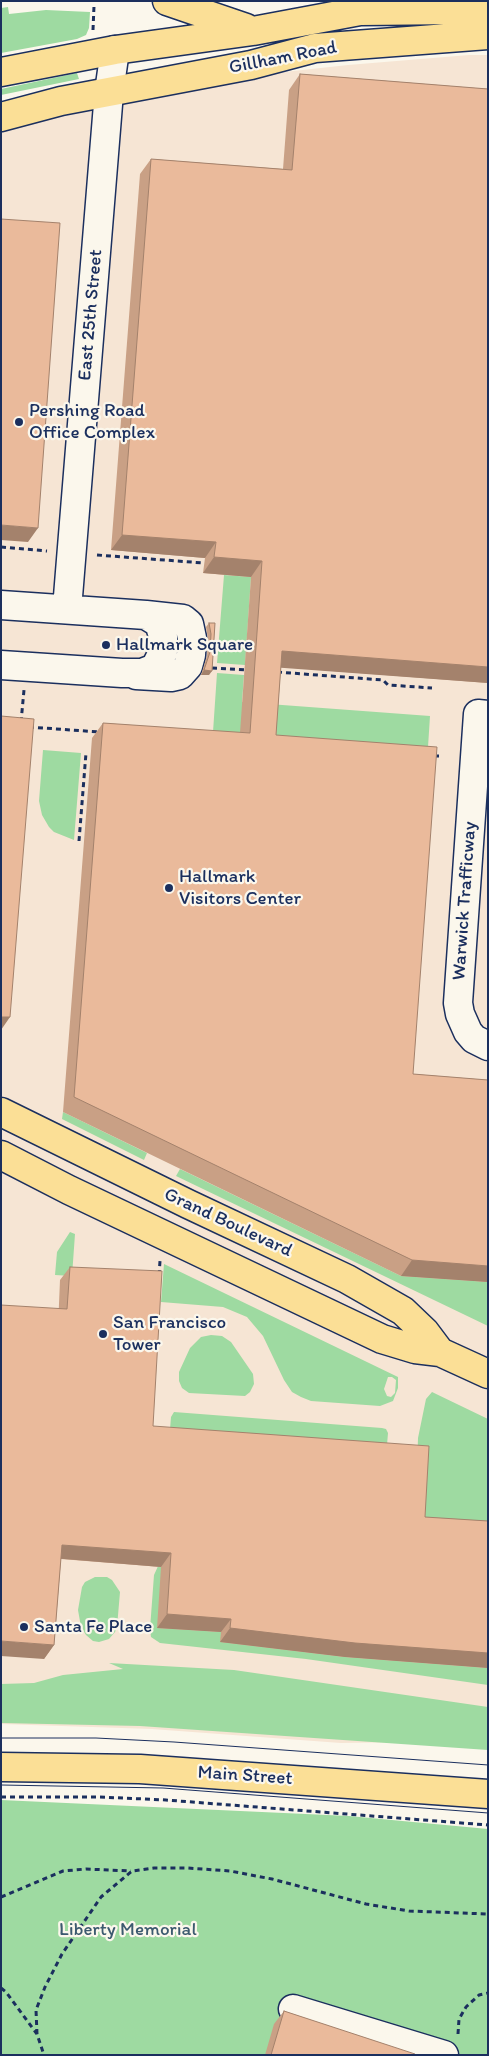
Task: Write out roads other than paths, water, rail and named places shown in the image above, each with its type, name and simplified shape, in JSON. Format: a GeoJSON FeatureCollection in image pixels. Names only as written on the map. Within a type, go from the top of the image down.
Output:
{"type":"FeatureCollection","features":[{"type":"Feature","properties":{"kind":"main road"},"geometry":{"type":"LineString","coordinates":[[167,1],[253,31],[315,48]]}},
{"type":"Feature","properties":{"kind":"main road","name":"Gillham Road"},"geometry":{"type":"LineString","coordinates":[[395,1],[475,12]]}},
{"type":"Feature","properties":{"kind":"main road","name":"Gillham Road"},"geometry":{"type":"LineString","coordinates":[[1,72],[115,50],[253,31],[360,11],[475,12]]}},
{"type":"Feature","properties":{"kind":"main road","name":"Gillham Road"},"geometry":{"type":"LineString","coordinates":[[1,116],[61,101],[251,65],[315,48],[488,35]]}},
{"type":"Feature","properties":{"kind":"main road","name":"Grand Boulevard"},"geometry":{"type":"LineString","coordinates":[[1,1112],[346,1279],[403,1311],[425,1332],[440,1352]]}},
{"type":"Feature","properties":{"kind":"main road","name":"Grand Boulevard"},"geometry":{"type":"LineString","coordinates":[[1,1156],[382,1339],[415,1349],[440,1352],[488,1374]]}},
{"type":"Feature","properties":{"kind":"main road","name":"Main Street"},"geometry":{"type":"LineString","coordinates":[[1,1767],[140,1769],[488,1794]]}},
{"type":"Feature","properties":{"kind":"street","name":"East 25th Street"},"geometry":{"type":"LineString","coordinates":[[67,609],[115,50]]}},
{"type":"Feature","properties":{"kind":"street"},"geometry":{"type":"LineString","coordinates":[[1,605],[146,615],[159,623],[163,636],[162,652],[155,668],[142,673],[122,674],[1,665]]}},
{"type":"Feature","properties":{"kind":"street","name":"Warwick Trafficway"},"geometry":{"type":"LineString","coordinates":[[483,714],[458,1003],[460,1014],[468,1032],[474,1039],[488,1046]]}},
{"type":"Feature","properties":{"kind":"street"},"geometry":{"type":"LineString","coordinates":[[293,2008],[451,2047]]}},
{"type":"Feature","properties":{"kind":"tram line"},"geometry":{"type":"LineString","coordinates":[[1,1738],[96,1738],[174,1742],[488,1765]]}},
{"type":"Feature","properties":{"kind":"tram line"},"geometry":{"type":"LineString","coordinates":[[1,1785],[163,1788],[488,1813]]}},
{"type":"Feature","properties":{"kind":"place","name":"Pershing Road Office Complex"},"geometry":{"type":"Point","coordinates":[19,422]}},
{"type":"Feature","properties":{"kind":"place","name":"Hallmark Square"},"geometry":{"type":"Point","coordinates":[106,645]}},
{"type":"Feature","properties":{"kind":"place","name":"Hallmark Visitors Center"},"geometry":{"type":"Point","coordinates":[169,888]}},
{"type":"Feature","properties":{"kind":"place","name":"San Francisco Tower"},"geometry":{"type":"Point","coordinates":[103,1334]}},
{"type":"Feature","properties":{"kind":"place","name":"Santa Fe Place"},"geometry":{"type":"Point","coordinates":[24,1627]}},
{"type":"Feature","properties":{"kind":"park label","name":"Liberty Memorial"},"geometry":{"type":"Point","coordinates":[128,1930]}}]}
